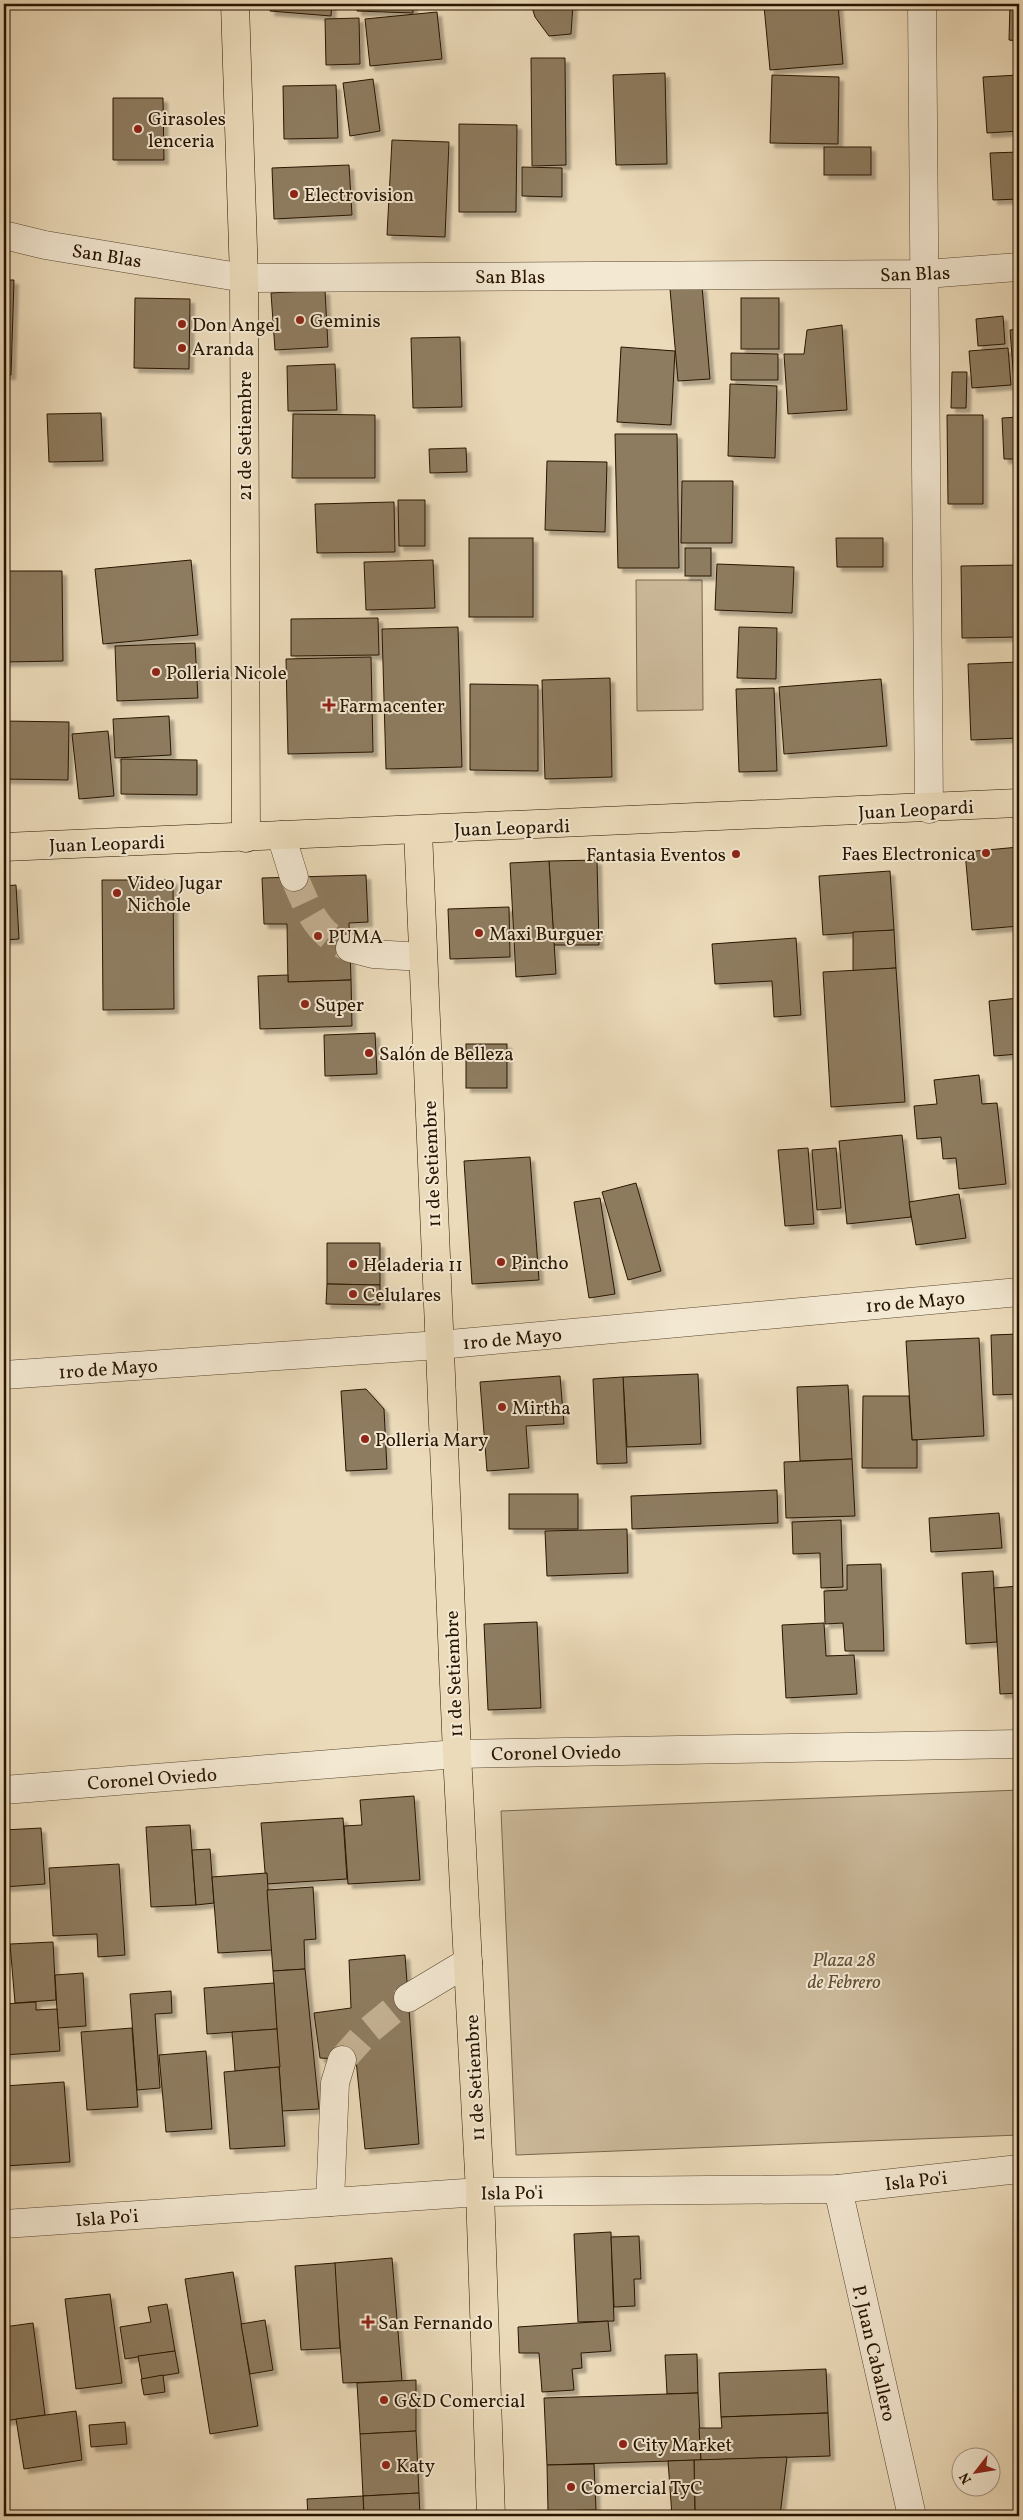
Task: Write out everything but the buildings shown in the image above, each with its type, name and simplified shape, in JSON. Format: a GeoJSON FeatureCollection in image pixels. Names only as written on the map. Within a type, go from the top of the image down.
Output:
{"type":"FeatureCollection","features":[{"type":"Feature","properties":{"kind":"main road","name":"21 de Setiembre"},"geometry":{"type":"LineString","coordinates":[[235,4],[244,278],[246,838]]}},
{"type":"Feature","properties":{"kind":"main road","name":"Juan Leopardi"},"geometry":{"type":"LineString","coordinates":[[4,847],[929,809],[1019,803]]}},
{"type":"Feature","properties":{"kind":"main road","name":"11 de Setiembre"},"geometry":{"type":"LineString","coordinates":[[418,831],[457,1754],[480,2192],[491,2516]]}},
{"type":"Feature","properties":{"kind":"street"},"geometry":{"type":"LineString","coordinates":[[922,4],[926,274],[929,809]]}},
{"type":"Feature","properties":{"kind":"street","name":"San Blas"},"geometry":{"type":"LineString","coordinates":[[4,235],[45,246],[244,278],[926,274],[1019,267]]}},
{"type":"Feature","properties":{"kind":"street"},"geometry":{"type":"LineString","coordinates":[[282,835],[294,877]]}},
{"type":"Feature","properties":{"kind":"street"},"geometry":{"type":"LineString","coordinates":[[350,948],[373,954],[422,957]]}},
{"type":"Feature","properties":{"kind":"street","name":"1ro de Mayo"},"geometry":{"type":"LineString","coordinates":[[4,1375],[439,1345],[1019,1292]]}},
{"type":"Feature","properties":{"kind":"street","name":"Coronel Oviedo"},"geometry":{"type":"LineString","coordinates":[[4,1790],[457,1754],[1019,1744]]}},
{"type":"Feature","properties":{"kind":"street"},"geometry":{"type":"LineString","coordinates":[[408,1998],[468,1962]]}},
{"type":"Feature","properties":{"kind":"street"},"geometry":{"type":"LineString","coordinates":[[330,2202],[335,2084],[342,2060]]}},
{"type":"Feature","properties":{"kind":"street","name":"Isla Po'i"},"geometry":{"type":"LineString","coordinates":[[4,2224],[480,2192],[838,2189],[1019,2169]]}},
{"type":"Feature","properties":{"kind":"street","name":"P. Juan Caballero"},"geometry":{"type":"LineString","coordinates":[[838,2189],[912,2516]]}},
{"type":"Feature","properties":{"kind":"green space"},"geometry":{"type":"Polygon","coordinates":[[[636,580],[702,580],[703,710],[637,711],[636,580]]]}},
{"type":"Feature","properties":{"kind":"green space","name":"Plaza 28 de Febrero"},"geometry":{"type":"Polygon","coordinates":[[[1019,1790],[1019,2135],[516,2155],[501,1811],[1019,1790]]]}},
{"type":"Feature","properties":{"kind":"tunnel"},"geometry":{"type":"LineString","coordinates":[[294,877],[309,910],[321,928],[329,936],[350,948]]}},
{"type":"Feature","properties":{"kind":"tunnel"},"geometry":{"type":"LineString","coordinates":[[342,2060],[368,2031],[408,1998]]}},
{"type":"Feature","properties":{"kind":"place","name":"Girasoles lenceria"},"geometry":{"type":"Point","coordinates":[138,129]}},
{"type":"Feature","properties":{"kind":"place","name":"Electrovision"},"geometry":{"type":"Point","coordinates":[294,194]}},
{"type":"Feature","properties":{"kind":"place","name":"Geminis"},"geometry":{"type":"Point","coordinates":[300,320]}},
{"type":"Feature","properties":{"kind":"place","name":"Don Angel"},"geometry":{"type":"Point","coordinates":[182,324]}},
{"type":"Feature","properties":{"kind":"place","name":"Aranda"},"geometry":{"type":"Point","coordinates":[182,348]}},
{"type":"Feature","properties":{"kind":"place","name":"Polleria Nicole"},"geometry":{"type":"Point","coordinates":[156,672]}},
{"type":"Feature","properties":{"kind":"place","name":"Farmacenter"},"geometry":{"type":"Point","coordinates":[329,705]}},
{"type":"Feature","properties":{"kind":"place","name":"Faes Electronica"},"geometry":{"type":"Point","coordinates":[986,853]}},
{"type":"Feature","properties":{"kind":"place","name":"Fantasia Eventos"},"geometry":{"type":"Point","coordinates":[736,854]}},
{"type":"Feature","properties":{"kind":"place","name":"Video Jugar Nichole"},"geometry":{"type":"Point","coordinates":[117,893]}},
{"type":"Feature","properties":{"kind":"place","name":"Maxi Burguer"},"geometry":{"type":"Point","coordinates":[479,933]}},
{"type":"Feature","properties":{"kind":"place","name":"PUMA"},"geometry":{"type":"Point","coordinates":[318,936]}},
{"type":"Feature","properties":{"kind":"place","name":"Super"},"geometry":{"type":"Point","coordinates":[305,1004]}},
{"type":"Feature","properties":{"kind":"place","name":"Salón de Belleza"},"geometry":{"type":"Point","coordinates":[369,1053]}},
{"type":"Feature","properties":{"kind":"place","name":"Pincho"},"geometry":{"type":"Point","coordinates":[501,1262]}},
{"type":"Feature","properties":{"kind":"place","name":"Heladeria 11"},"geometry":{"type":"Point","coordinates":[353,1264]}},
{"type":"Feature","properties":{"kind":"place","name":"Celulares"},"geometry":{"type":"Point","coordinates":[353,1294]}},
{"type":"Feature","properties":{"kind":"place","name":"Mirtha"},"geometry":{"type":"Point","coordinates":[502,1407]}},
{"type":"Feature","properties":{"kind":"place","name":"Polleria Mary"},"geometry":{"type":"Point","coordinates":[365,1439]}},
{"type":"Feature","properties":{"kind":"place","name":"San Fernando"},"geometry":{"type":"Point","coordinates":[368,2322]}},
{"type":"Feature","properties":{"kind":"place","name":"G&D Comercial"},"geometry":{"type":"Point","coordinates":[384,2400]}},
{"type":"Feature","properties":{"kind":"place","name":"City Market"},"geometry":{"type":"Point","coordinates":[623,2444]}},
{"type":"Feature","properties":{"kind":"place","name":"Katy"},"geometry":{"type":"Point","coordinates":[386,2465]}},
{"type":"Feature","properties":{"kind":"place","name":"Comercial TyC"},"geometry":{"type":"Point","coordinates":[571,2487]}}]}
